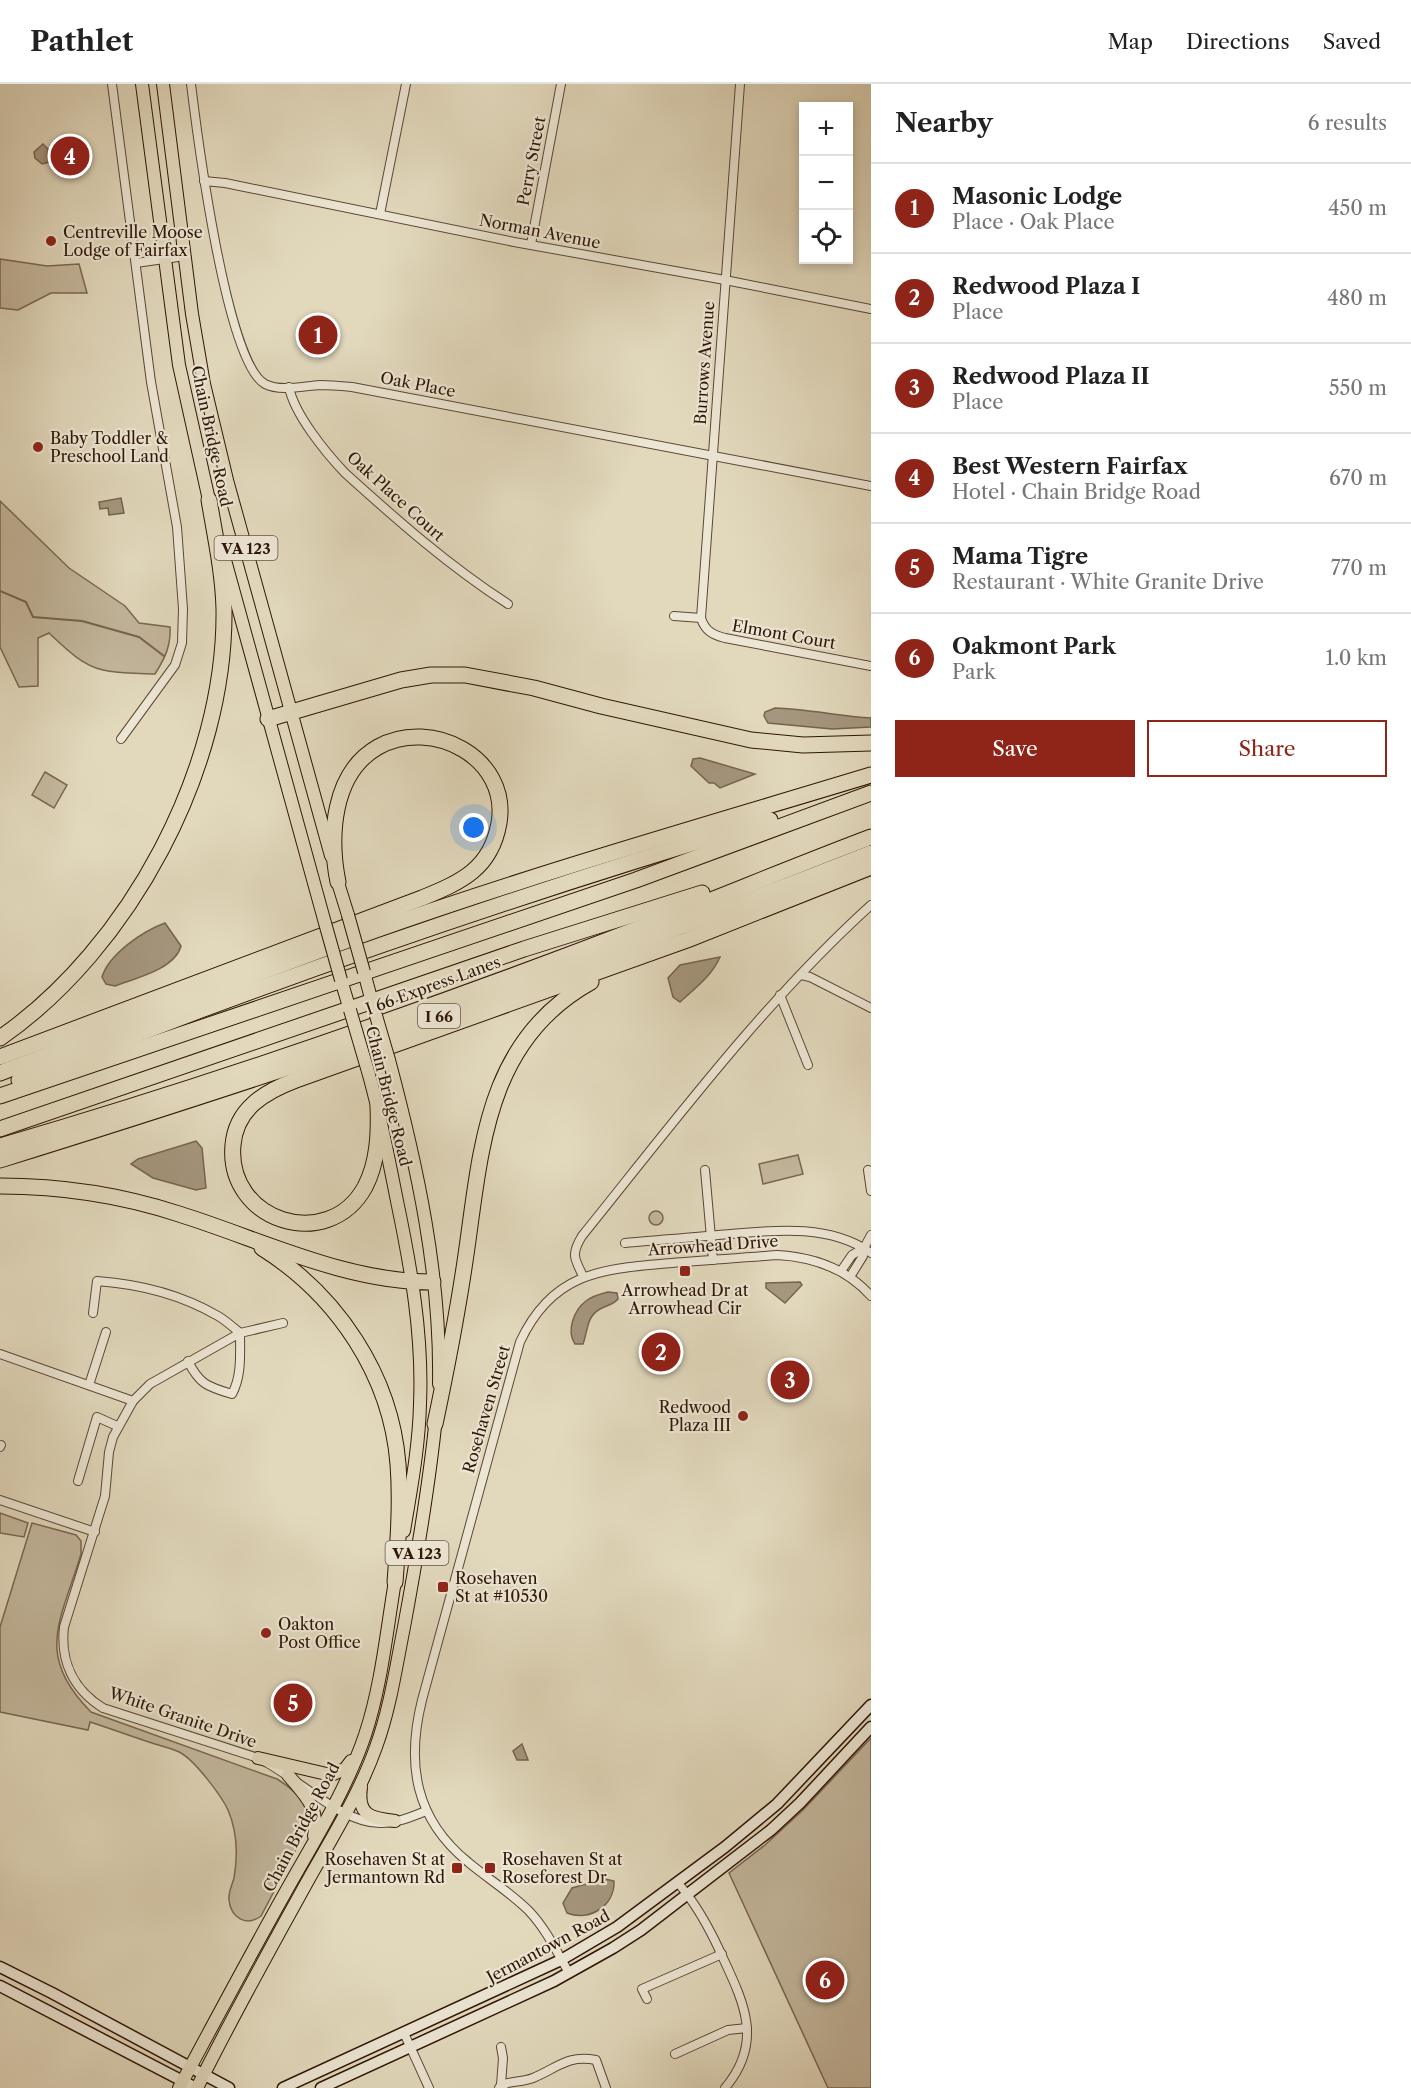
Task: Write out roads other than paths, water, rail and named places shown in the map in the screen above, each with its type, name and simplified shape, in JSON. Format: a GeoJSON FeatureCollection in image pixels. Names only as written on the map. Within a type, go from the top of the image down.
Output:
{"type":"FeatureCollection","features":[{"type":"Feature","properties":{"kind":"highway"},"geometry":{"type":"LineString","coordinates":[[0,1038],[33,1012],[103,940],[141,885],[181,810],[212,716],[223,641],[222,584],[209,500]]}},
{"type":"Feature","properties":{"kind":"highway"},"geometry":{"type":"LineString","coordinates":[[267,719],[400,680],[431,675],[465,675],[534,688],[601,706],[751,740],[803,745],[871,743]]}},
{"type":"Feature","properties":{"kind":"highway"},"geometry":{"type":"LineString","coordinates":[[0,1057],[422,898],[465,879],[486,857],[498,827],[500,812],[497,791],[484,766],[465,750],[447,741],[434,738],[399,739],[377,747],[368,754],[360,761],[347,780],[338,805],[334,842],[338,882]]}},
{"type":"Feature","properties":{"kind":"highway"},"geometry":{"type":"LineString","coordinates":[[0,1073],[196,995],[388,926],[579,862],[871,775]]}},
{"type":"Feature","properties":{"kind":"highway"},"geometry":{"type":"LineString","coordinates":[[0,1096],[636,880],[871,792]]}},
{"type":"Feature","properties":{"kind":"highway"},"geometry":{"type":"LineString","coordinates":[[0,1088],[231,998],[405,936],[606,870],[871,792]]}},
{"type":"Feature","properties":{"kind":"highway","name":"I 66 Express Lanes"},"geometry":{"type":"LineString","coordinates":[[0,1146],[263,1064],[633,931],[871,837]]}},
{"type":"Feature","properties":{"kind":"highway","name":"I 66"},"geometry":{"type":"LineString","coordinates":[[0,1160],[222,1090],[440,1016],[669,932],[871,853]]}},
{"type":"Feature","properties":{"kind":"highway"},"geometry":{"type":"LineString","coordinates":[[0,1129],[524,949],[724,887],[764,872],[795,866]]}},
{"type":"Feature","properties":{"kind":"highway"},"geometry":{"type":"LineString","coordinates":[[435,1424],[461,1293],[489,1117],[511,1060],[532,1032],[568,997],[597,979],[687,940],[871,867]]}},
{"type":"Feature","properties":{"kind":"highway"},"geometry":{"type":"LineString","coordinates":[[378,1106],[378,1142],[369,1178],[357,1198],[339,1214],[315,1222],[291,1222],[265,1212],[244,1191],[234,1168],[232,1149],[235,1134],[245,1111],[267,1092],[687,940]]}},
{"type":"Feature","properties":{"kind":"highway"},"geometry":{"type":"LineString","coordinates":[[0,1186],[63,1189],[118,1197],[177,1213],[308,1259],[371,1275],[413,1282],[433,1282]]}},
{"type":"Feature","properties":{"kind":"highway"},"geometry":{"type":"LineString","coordinates":[[236,1233],[284,1263],[326,1301],[356,1340],[372,1371],[392,1425],[398,1463],[399,1509],[395,1582]]}},
{"type":"Feature","properties":{"kind":"main road","name":"Chain Bridge Road"},"geometry":{"type":"LineString","coordinates":[[142,84],[181,375],[209,500],[267,719],[325,923],[335,982],[343,1012],[367,1068],[378,1106],[413,1282],[420,1349],[419,1422],[414,1470],[375,1694],[361,1744],[334,1807],[181,2085]]}},
{"type":"Feature","properties":{"kind":"main road","name":"Chain Bridge Road"},"geometry":{"type":"LineString","coordinates":[[163,84],[196,343],[211,415],[290,712],[389,1060],[412,1155],[433,1282],[439,1363],[435,1424],[424,1515],[393,1685],[377,1745],[362,1782],[196,2088]]}},
{"type":"Feature","properties":{"kind":"main road","name":"Jermantown Road"},"geometry":{"type":"LineString","coordinates":[[283,2088],[561,1960],[617,1928],[777,1804],[871,1705]]}},
{"type":"Feature","properties":{"kind":"main road","name":"Jermantown Road"},"geometry":{"type":"LineString","coordinates":[[321,2088],[569,1973],[613,1948],[771,1830],[800,1803],[871,1727]]}},
{"type":"Feature","properties":{"kind":"main road"},"geometry":{"type":"LineString","coordinates":[[258,1758],[331,1776],[345,1769],[361,1744]]}},
{"type":"Feature","properties":{"kind":"main road"},"geometry":{"type":"LineString","coordinates":[[288,1775],[313,1806],[315,1831],[313,1843]]}},
{"type":"Feature","properties":{"kind":"main road"},"geometry":{"type":"LineString","coordinates":[[362,1782],[360,1801],[365,1812],[376,1819],[395,1821]]}},
{"type":"Feature","properties":{"kind":"main road"},"geometry":{"type":"LineString","coordinates":[[0,1967],[229,2088]]}},
{"type":"Feature","properties":{"kind":"main road"},"geometry":{"type":"LineString","coordinates":[[0,1986],[181,2085],[196,2088]]}},
{"type":"Feature","properties":{"kind":"street"},"geometry":{"type":"LineString","coordinates":[[112,84],[153,392],[177,527],[182,576],[183,635],[179,656],[171,673],[121,739]]}},
{"type":"Feature","properties":{"kind":"street","name":"Oak Place"},"geometry":{"type":"LineString","coordinates":[[191,84],[204,181],[230,309],[254,374],[264,383],[274,387],[332,385],[352,387],[871,486]]}},
{"type":"Feature","properties":{"kind":"street"},"geometry":{"type":"LineString","coordinates":[[380,214],[406,84]]}},
{"type":"Feature","properties":{"kind":"street","name":"Perry Street"},"geometry":{"type":"LineString","coordinates":[[531,244],[561,84]]}},
{"type":"Feature","properties":{"kind":"street","name":"Burrows Avenue"},"geometry":{"type":"LineString","coordinates":[[701,618],[740,84]]}},
{"type":"Feature","properties":{"kind":"street","name":"Norman Avenue"},"geometry":{"type":"LineString","coordinates":[[204,181],[225,183],[871,309]]}},
{"type":"Feature","properties":{"kind":"street"},"geometry":{"type":"LineString","coordinates":[[136,263],[185,256]]}},
{"type":"Feature","properties":{"kind":"street","name":"Oak Place Court"},"geometry":{"type":"LineString","coordinates":[[289,387],[291,396],[309,427],[345,473],[439,555],[508,604]]}},
{"type":"Feature","properties":{"kind":"street"},"geometry":{"type":"LineString","coordinates":[[674,616],[701,618]]}},
{"type":"Feature","properties":{"kind":"street","name":"Elmont Court"},"geometry":{"type":"LineString","coordinates":[[701,618],[709,632],[725,638],[871,666]]}},
{"type":"Feature","properties":{"kind":"street"},"geometry":{"type":"LineString","coordinates":[[583,1276],[574,1259],[574,1251],[582,1236],[738,1042],[780,995],[871,905]]}},
{"type":"Feature","properties":{"kind":"street"},"geometry":{"type":"LineString","coordinates":[[801,975],[810,977],[871,1008]]}},
{"type":"Feature","properties":{"kind":"street"},"geometry":{"type":"LineString","coordinates":[[780,995],[808,1065]]}},
{"type":"Feature","properties":{"kind":"street"},"geometry":{"type":"LineString","coordinates":[[705,1170],[713,1260]]}},
{"type":"Feature","properties":{"kind":"street"},"geometry":{"type":"LineString","coordinates":[[868,1170],[871,1191]]}},
{"type":"Feature","properties":{"kind":"street"},"geometry":{"type":"LineString","coordinates":[[625,1243],[771,1231],[798,1231],[838,1237],[867,1251]]}},
{"type":"Feature","properties":{"kind":"street"},"geometry":{"type":"LineString","coordinates":[[850,1277],[867,1251],[871,1235]]}},
{"type":"Feature","properties":{"kind":"street"},"geometry":{"type":"LineString","coordinates":[[841,1271],[852,1255],[867,1251]]}},
{"type":"Feature","properties":{"kind":"street","name":"Arrowhead Drive"},"geometry":{"type":"LineString","coordinates":[[583,1276],[620,1267],[777,1255],[795,1256],[813,1259],[841,1271],[871,1296]]}},
{"type":"Feature","properties":{"kind":"street","name":"Rosehaven Street"},"geometry":{"type":"LineString","coordinates":[[569,1973],[532,1915],[510,1894],[456,1852],[445,1839],[426,1810],[418,1785],[414,1763],[414,1741],[417,1719],[516,1353],[525,1331],[540,1309],[563,1288],[583,1276]]}},
{"type":"Feature","properties":{"kind":"street"},"geometry":{"type":"LineString","coordinates":[[93,1313],[98,1281],[114,1282],[157,1291],[193,1304],[219,1316],[240,1333],[240,1362],[236,1388],[232,1394],[216,1389],[196,1378],[188,1361]]}},
{"type":"Feature","properties":{"kind":"street","name":"White Granite Drive"},"geometry":{"type":"LineString","coordinates":[[283,1323],[240,1333],[150,1384],[133,1401],[117,1426],[109,1452],[105,1496],[67,1617],[63,1636],[65,1659],[78,1686],[94,1702],[113,1712],[258,1758],[288,1775],[345,1814],[374,1823],[395,1821]]}},
{"type":"Feature","properties":{"kind":"street"},"geometry":{"type":"LineString","coordinates":[[89,1385],[106,1332]]}},
{"type":"Feature","properties":{"kind":"street"},"geometry":{"type":"LineString","coordinates":[[0,1354],[133,1401]]}},
{"type":"Feature","properties":{"kind":"street"},"geometry":{"type":"LineString","coordinates":[[78,1481],[98,1417],[117,1426]]}},
{"type":"Feature","properties":{"kind":"street"},"geometry":{"type":"LineString","coordinates":[[0,1500],[95,1532]]}},
{"type":"Feature","properties":{"kind":"street"},"geometry":{"type":"LineString","coordinates":[[395,1821],[426,1810]]}},
{"type":"Feature","properties":{"kind":"street"},"geometry":{"type":"LineString","coordinates":[[678,1883],[708,1925],[744,2005],[747,2028],[746,2044],[742,2060],[725,2088]]}},
{"type":"Feature","properties":{"kind":"street"},"geometry":{"type":"LineString","coordinates":[[647,1999],[642,1989],[722,1954]]}},
{"type":"Feature","properties":{"kind":"street"},"geometry":{"type":"LineString","coordinates":[[675,2054],[728,2030],[747,2028]]}},
{"type":"Feature","properties":{"kind":"street"},"geometry":{"type":"LineString","coordinates":[[404,2033],[429,2088]]}},
{"type":"Feature","properties":{"kind":"street"},"geometry":{"type":"LineString","coordinates":[[501,2047],[503,2058],[501,2087],[531,2079],[571,2059],[585,2058],[596,2060],[606,2088]]}},
{"type":"Feature","properties":{"kind":"waterway"},"geometry":{"type":"LineString","coordinates":[[0,591],[26,602],[33,617],[82,621],[139,637],[164,656]]}},
{"type":"Feature","properties":{"kind":"place","name":"Best Western Fairfax"},"geometry":{"type":"Point","coordinates":[70,156]}},
{"type":"Feature","properties":{"kind":"place","name":"Centreville Moose Lodge of Fairfax"},"geometry":{"type":"Point","coordinates":[51,241]}},
{"type":"Feature","properties":{"kind":"place","name":"Masonic Lodge"},"geometry":{"type":"Point","coordinates":[318,335]}},
{"type":"Feature","properties":{"kind":"place","name":"Baby Toddler & Preschool Land"},"geometry":{"type":"Point","coordinates":[38,447]}},
{"type":"Feature","properties":{"kind":"place","name":"Arrowhead Dr at Arrowhead Cir"},"geometry":{"type":"Point","coordinates":[685,1271]}},
{"type":"Feature","properties":{"kind":"place","name":"Redwood Plaza I"},"geometry":{"type":"Point","coordinates":[661,1352]}},
{"type":"Feature","properties":{"kind":"place","name":"Redwood Plaza II"},"geometry":{"type":"Point","coordinates":[790,1380]}},
{"type":"Feature","properties":{"kind":"place","name":"Redwood Plaza III"},"geometry":{"type":"Point","coordinates":[743,1416]}},
{"type":"Feature","properties":{"kind":"place","name":"Rosehaven St at #10530"},"geometry":{"type":"Point","coordinates":[443,1587]}},
{"type":"Feature","properties":{"kind":"place","name":"Oakton Post Office"},"geometry":{"type":"Point","coordinates":[266,1633]}},
{"type":"Feature","properties":{"kind":"place","name":"Mama Tigre"},"geometry":{"type":"Point","coordinates":[293,1703]}},
{"type":"Feature","properties":{"kind":"place","name":"Rosehaven St at Jermantown Rd"},"geometry":{"type":"Point","coordinates":[457,1868]}},
{"type":"Feature","properties":{"kind":"place","name":"Rosehaven St at Roseforest Dr"},"geometry":{"type":"Point","coordinates":[490,1868]}},
{"type":"Feature","properties":{"kind":"place","name":"Oakmont Park"},"geometry":{"type":"Point","coordinates":[825,1980]}}]}
